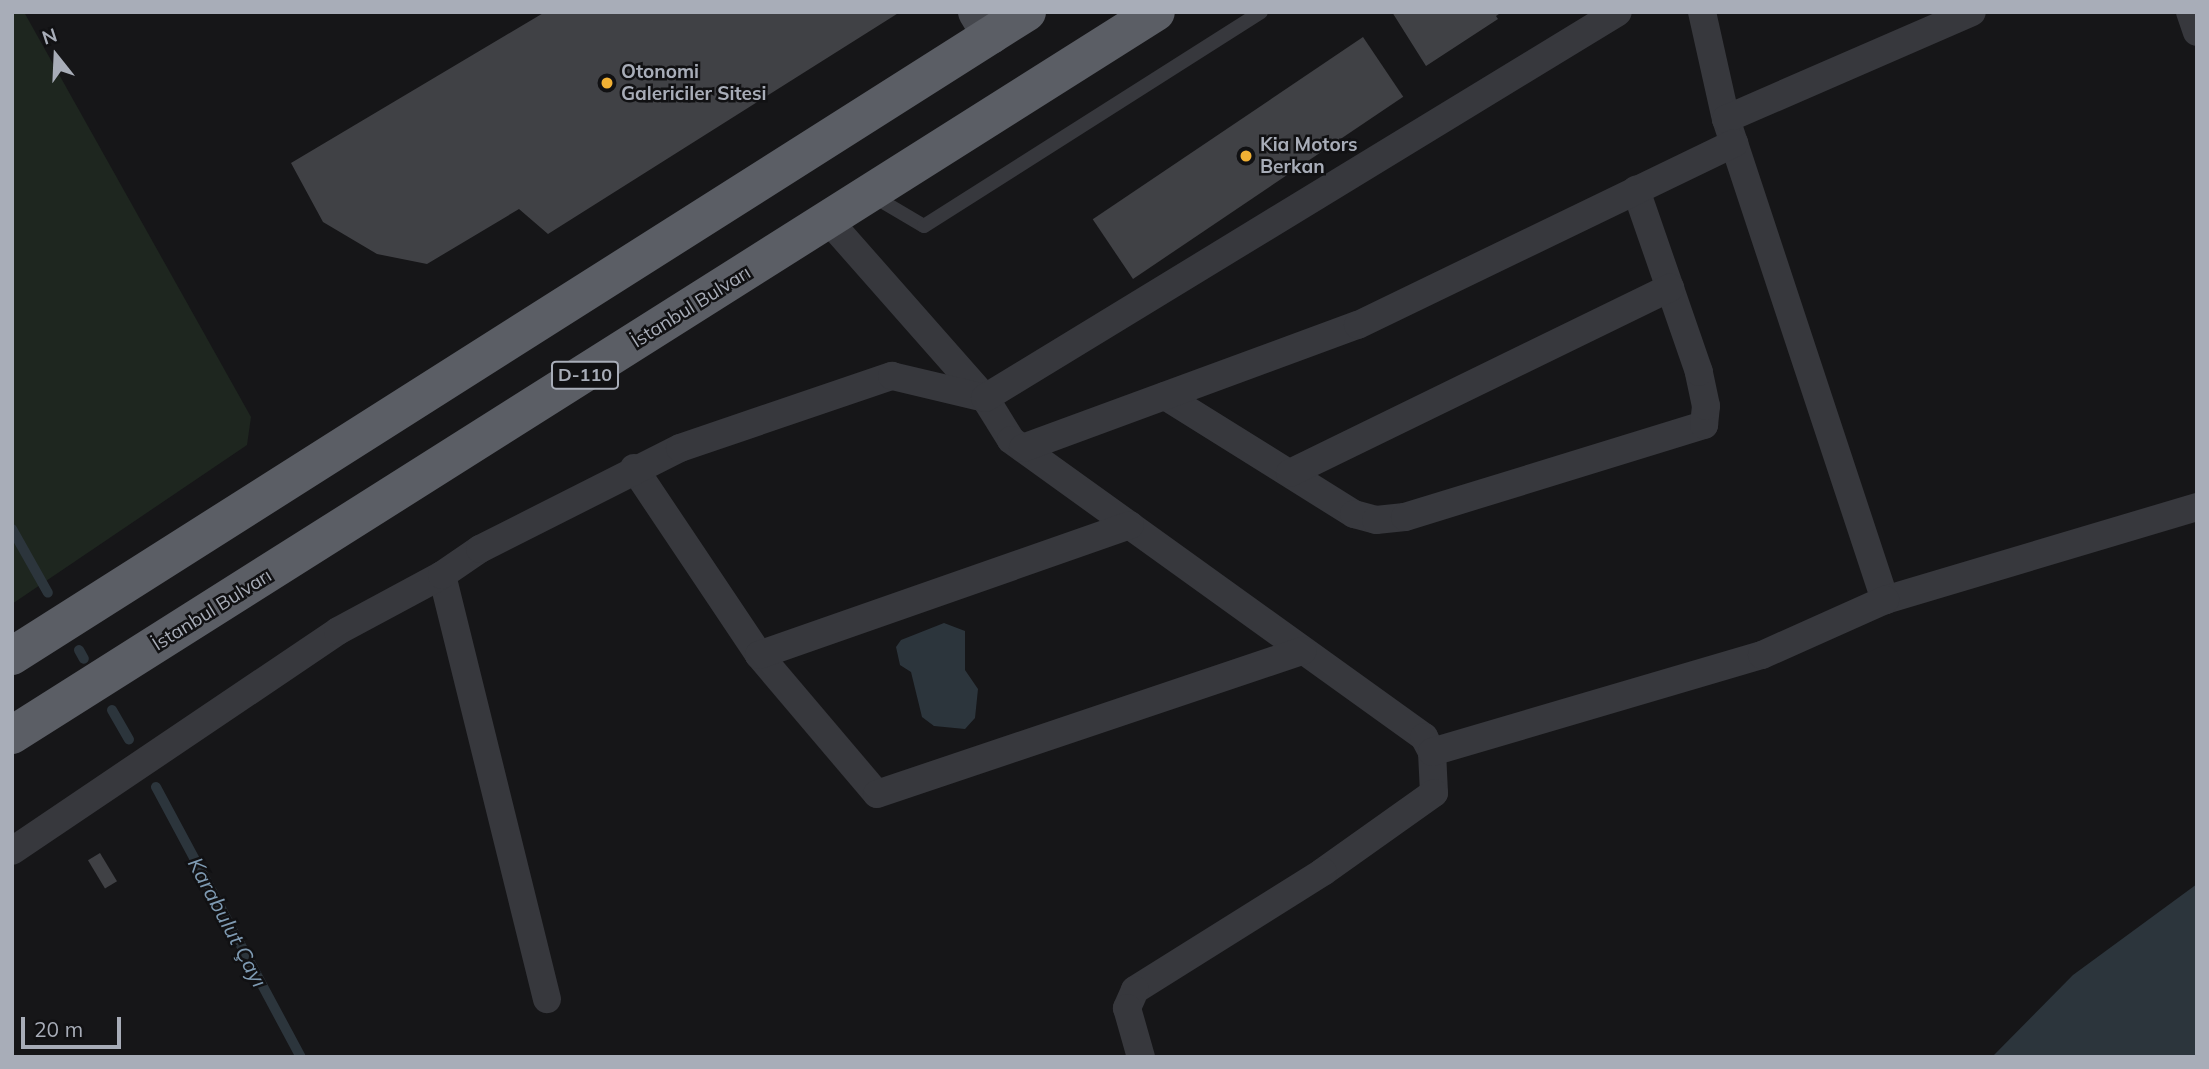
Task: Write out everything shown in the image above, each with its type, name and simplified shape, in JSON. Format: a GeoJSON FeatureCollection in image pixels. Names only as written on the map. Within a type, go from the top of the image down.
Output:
{"type":"FeatureCollection","features":[{"type":"Feature","properties":{"kind":"highway"},"geometry":{"type":"LineString","coordinates":[[12,656],[984,23],[1027,12]]}},
{"type":"Feature","properties":{"kind":"highway","name":"İstanbul Bulvarı"},"geometry":{"type":"LineString","coordinates":[[12,735],[872,195],[1156,12]]}},
{"type":"Feature","properties":{"kind":"street"},"geometry":{"type":"LineString","coordinates":[[12,851],[338,631],[442,575],[480,549],[634,468],[892,376],[985,398],[1618,12]]}},
{"type":"Feature","properties":{"kind":"street"},"geometry":{"type":"LineString","coordinates":[[1702,12],[1730,131],[1885,600]]}},
{"type":"Feature","properties":{"kind":"street"},"geometry":{"type":"LineString","coordinates":[[1023,448],[1358,325],[1636,190],[1730,131],[1972,12]]}},
{"type":"Feature","properties":{"kind":"street"},"geometry":{"type":"LineString","coordinates":[[2190,12],[2197,32]]}},
{"type":"Feature","properties":{"kind":"street"},"geometry":{"type":"LineString","coordinates":[[1165,396],[1354,514],[1376,520],[1405,517],[1704,425],[1706,406],[1699,372],[1636,190]]}},
{"type":"Feature","properties":{"kind":"street"},"geometry":{"type":"LineString","coordinates":[[829,220],[985,398],[1011,440],[1424,737],[1432,752],[1434,793],[1323,873],[1135,990],[1127,1008],[1141,1057]]}},
{"type":"Feature","properties":{"kind":"street"},"geometry":{"type":"LineString","coordinates":[[1290,473],[1670,288]]}},
{"type":"Feature","properties":{"kind":"street"},"geometry":{"type":"LineString","coordinates":[[634,468],[759,656],[877,794],[1303,651]]}},
{"type":"Feature","properties":{"kind":"street"},"geometry":{"type":"LineString","coordinates":[[1432,752],[1762,655],[1885,600],[2197,507]]}},
{"type":"Feature","properties":{"kind":"street"},"geometry":{"type":"LineString","coordinates":[[759,656],[1130,525]]}},
{"type":"Feature","properties":{"kind":"street"},"geometry":{"type":"LineString","coordinates":[[442,575],[547,999]]}},
{"type":"Feature","properties":{"kind":"lane"},"geometry":{"type":"LineString","coordinates":[[872,195],[924,226],[1261,12]]}},
{"type":"Feature","properties":{"kind":"shaded area"},"geometry":{"type":"Polygon","coordinates":[[[12,12],[24,12],[251,417],[247,445],[12,604],[12,12]]]}},
{"type":"Feature","properties":{"kind":"shaded area"},"geometry":{"type":"Polygon","coordinates":[[[944,623],[965,631],[965,670],[978,689],[975,718],[965,729],[934,726],[922,717],[911,672],[900,665],[896,647],[901,640],[944,623]]]}},
{"type":"Feature","properties":{"kind":"shaded area"},"geometry":{"type":"Polygon","coordinates":[[[2197,884],[2197,1057],[1992,1057],[2073,975],[2197,884]]]}},
{"type":"Feature","properties":{"kind":"building","name":"Otonomi Galericiler Sitesi"},"geometry":{"type":"Polygon","coordinates":[[[545,12],[900,12],[548,234],[519,209],[427,264],[377,254],[323,222],[291,163],[545,12]]]}},
{"type":"Feature","properties":{"kind":"building"},"geometry":{"type":"Polygon","coordinates":[[[1392,12],[1502,12],[1496,16],[1498,19],[1426,66],[1392,12]]]}},
{"type":"Feature","properties":{"kind":"building","name":"Kia Motors Berkan"},"geometry":{"type":"Polygon","coordinates":[[[1363,37],[1403,97],[1133,279],[1093,219],[1363,37]]]}},
{"type":"Feature","properties":{"kind":"building"},"geometry":{"type":"Polygon","coordinates":[[[100,853],[117,881],[105,888],[88,860],[100,853]]]}},
{"type":"Feature","properties":{"kind":"waterway","name":"Karabulut Çayı"},"geometry":{"type":"LineString","coordinates":[[12,529],[48,593]]}},
{"type":"Feature","properties":{"kind":"waterway","name":"Karabulut Çayı"},"geometry":{"type":"LineString","coordinates":[[79,650],[84,659]]}},
{"type":"Feature","properties":{"kind":"waterway","name":"Karabulut Çayı"},"geometry":{"type":"LineString","coordinates":[[112,710],[129,739]]}},
{"type":"Feature","properties":{"kind":"waterway","name":"Karabulut Çayı"},"geometry":{"type":"LineString","coordinates":[[156,787],[301,1057]]}},
{"type":"Feature","properties":{"kind":"place","name":"Otonomi Galericiler Sitesi"},"geometry":{"type":"Point","coordinates":[607,83]}},
{"type":"Feature","properties":{"kind":"place","name":"Kia Motors Berkan"},"geometry":{"type":"Point","coordinates":[1246,156]}}]}
